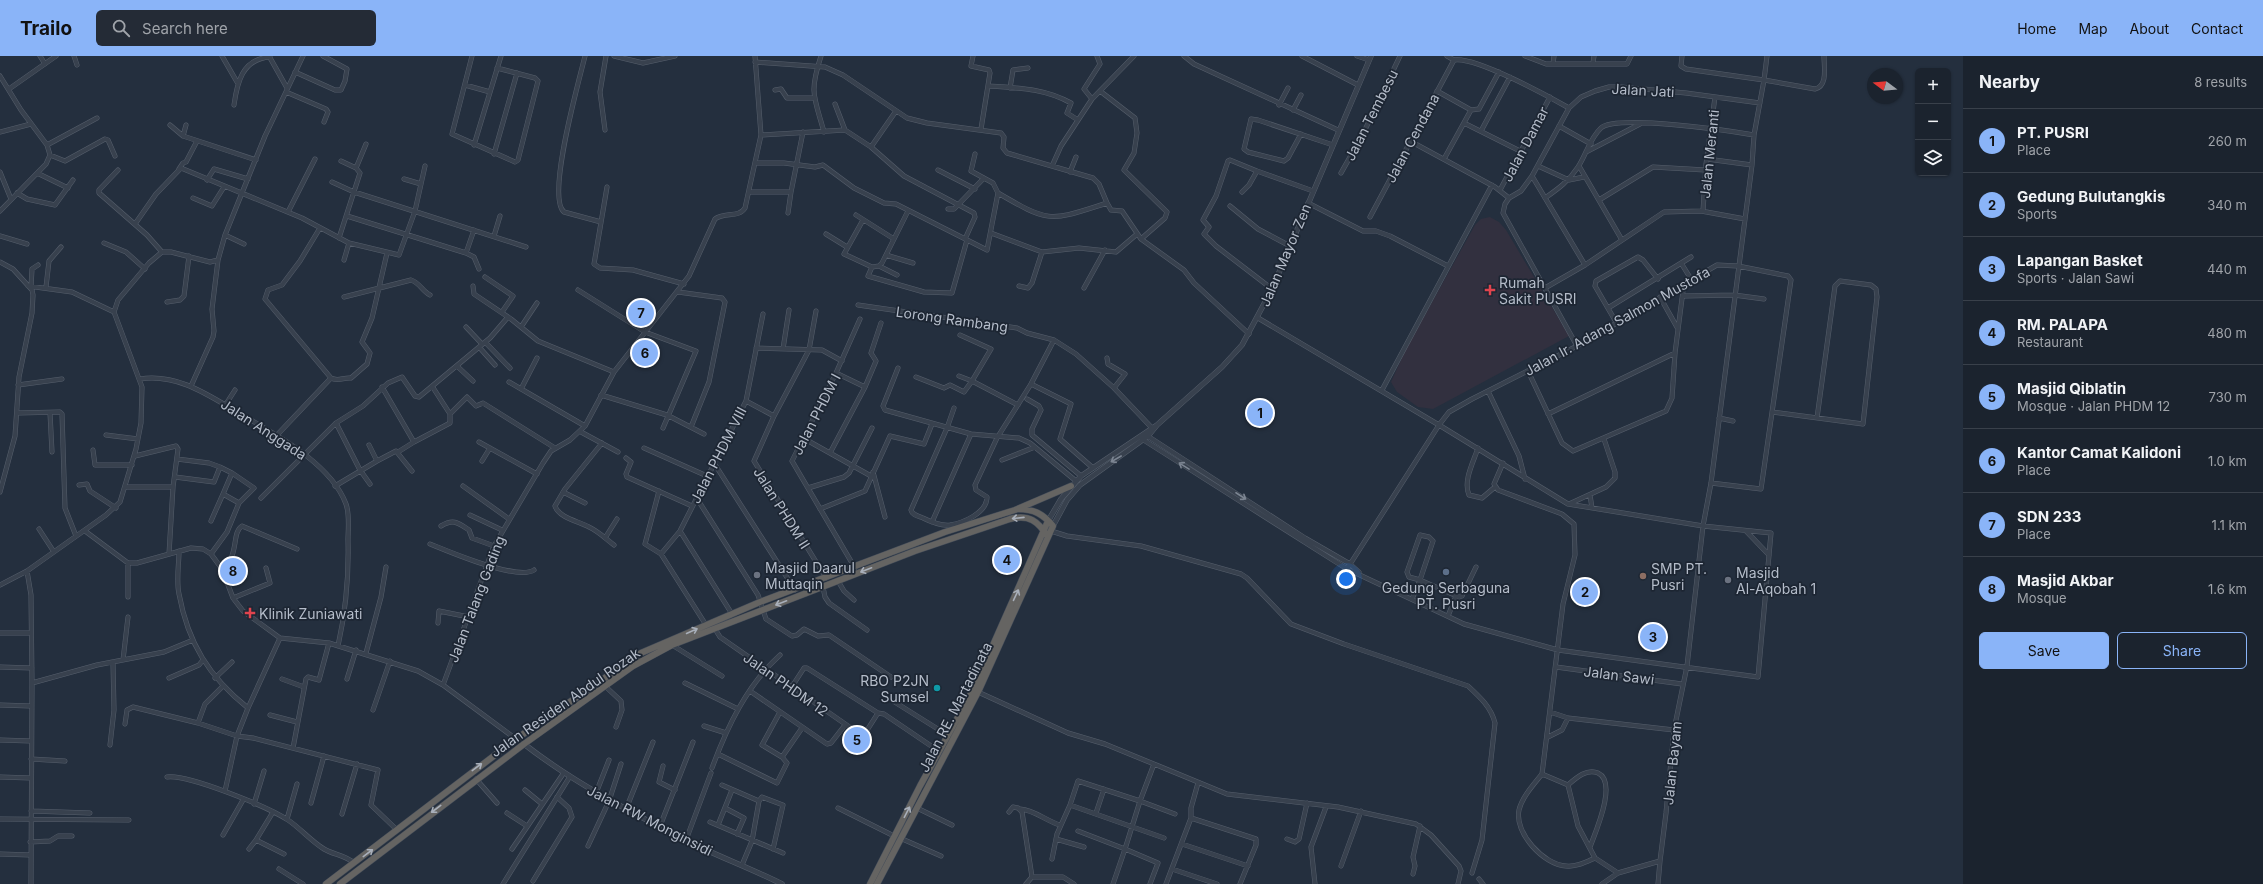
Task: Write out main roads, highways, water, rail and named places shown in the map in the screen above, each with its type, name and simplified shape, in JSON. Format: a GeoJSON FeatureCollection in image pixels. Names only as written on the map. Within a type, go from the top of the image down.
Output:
{"type":"FeatureCollection","features":[{"type":"Feature","properties":{"kind":"highway"},"geometry":{"type":"LineString","coordinates":[[1015,510],[1071,486]]}},
{"type":"Feature","properties":{"kind":"highway"},"geometry":{"type":"LineString","coordinates":[[1015,510],[1026,509],[1038,512],[1048,521],[1049,531]]}},
{"type":"Feature","properties":{"kind":"highway","name":"Jalan Residen Abdul Rozak"},"geometry":{"type":"LineString","coordinates":[[326,884],[516,738],[641,653],[760,602],[855,568],[914,545],[950,528],[1015,510]]}},
{"type":"Feature","properties":{"kind":"highway","name":"Jalan Residen Abdul Rozak"},"geometry":{"type":"LineString","coordinates":[[340,884],[476,779],[524,744],[633,666],[672,645],[915,551],[1010,518],[1022,517],[1032,519],[1049,531]]}},
{"type":"Feature","properties":{"kind":"highway","name":"Jalan RE. Martadinata"},"geometry":{"type":"LineString","coordinates":[[877,884],[898,837],[917,808],[960,720],[978,692],[1003,632],[1049,531],[1048,521]]}},
{"type":"Feature","properties":{"kind":"highway"},"geometry":{"type":"LineString","coordinates":[[870,884],[898,837],[940,752],[960,720],[1003,632]]}},
{"type":"Feature","properties":{"kind":"place","name":"Rumah Sakit PUSRI"},"geometry":{"type":"Point","coordinates":[1490,290]}},
{"type":"Feature","properties":{"kind":"place","name":"SDN 233"},"geometry":{"type":"Point","coordinates":[641,313]}},
{"type":"Feature","properties":{"kind":"place","name":"Kantor Camat Kalidoni"},"geometry":{"type":"Point","coordinates":[645,353]}},
{"type":"Feature","properties":{"kind":"place","name":"PT. PUSRI"},"geometry":{"type":"Point","coordinates":[1260,413]}},
{"type":"Feature","properties":{"kind":"place","name":"RM. PALAPA"},"geometry":{"type":"Point","coordinates":[1007,560]}},
{"type":"Feature","properties":{"kind":"place","name":"Masjid Akbar"},"geometry":{"type":"Point","coordinates":[233,571]}},
{"type":"Feature","properties":{"kind":"place","name":"Gedung Serbaguna PT. Pusri"},"geometry":{"type":"Point","coordinates":[1446,572]}},
{"type":"Feature","properties":{"kind":"place","name":"Masjid Daarul Muttaqin"},"geometry":{"type":"Point","coordinates":[757,575]}},
{"type":"Feature","properties":{"kind":"place","name":"SMP PT. Pusri"},"geometry":{"type":"Point","coordinates":[1643,576]}},
{"type":"Feature","properties":{"kind":"place","name":"Masjid Al-Aqobah 1"},"geometry":{"type":"Point","coordinates":[1728,580]}},
{"type":"Feature","properties":{"kind":"place","name":"Gedung Bulutangkis"},"geometry":{"type":"Point","coordinates":[1585,592]}},
{"type":"Feature","properties":{"kind":"place","name":"Klinik Zuniawati"},"geometry":{"type":"Point","coordinates":[250,613]}},
{"type":"Feature","properties":{"kind":"place","name":"Lapangan Basket"},"geometry":{"type":"Point","coordinates":[1653,637]}},
{"type":"Feature","properties":{"kind":"place","name":"RBO P2JN Sumsel"},"geometry":{"type":"Point","coordinates":[937,688]}},
{"type":"Feature","properties":{"kind":"place","name":"Masjid Qiblatin"},"geometry":{"type":"Point","coordinates":[857,740]}}]}
